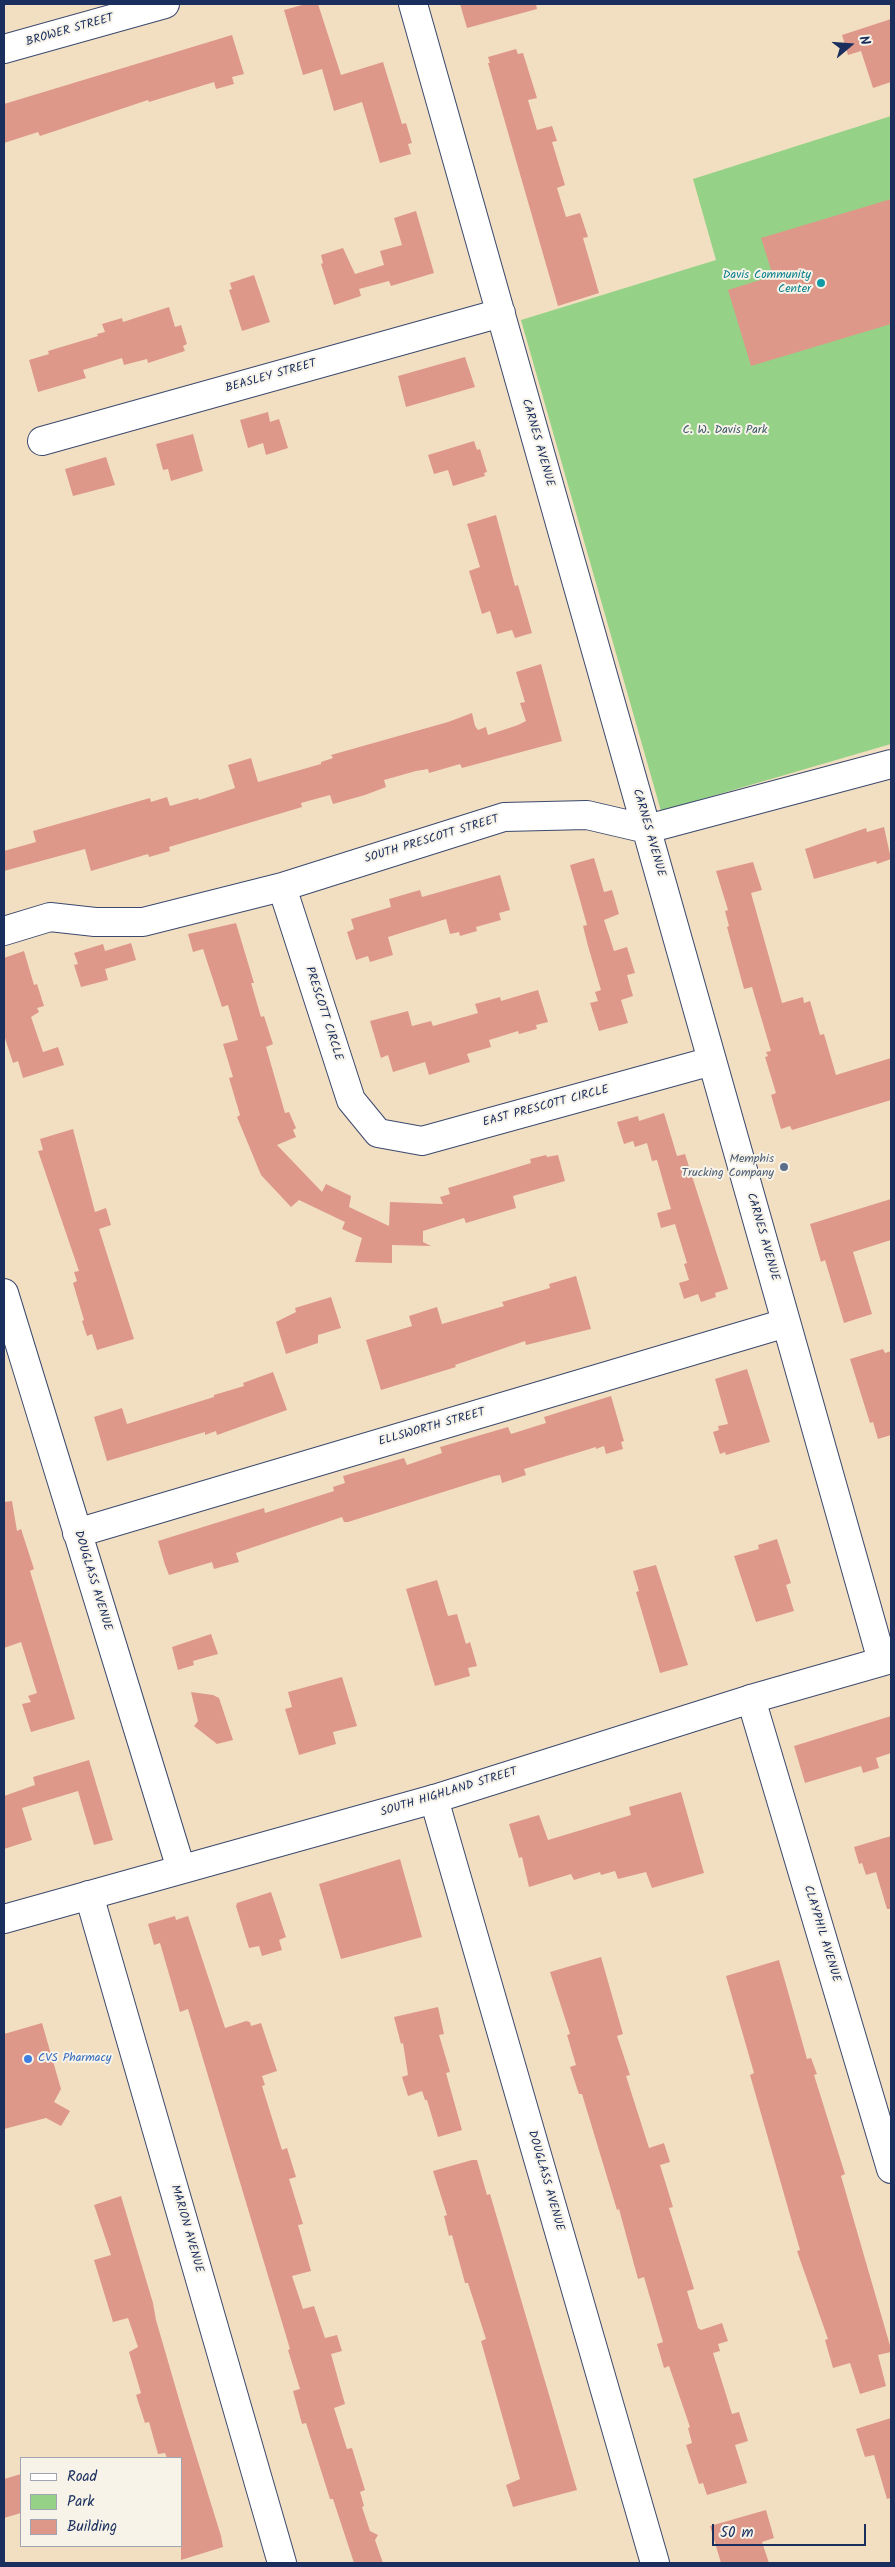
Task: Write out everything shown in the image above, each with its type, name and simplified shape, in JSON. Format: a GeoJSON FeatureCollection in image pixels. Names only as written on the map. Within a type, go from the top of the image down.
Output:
{"type":"FeatureCollection","features":[{"type":"Feature","properties":{"kind":"street","name":"BROWER STREET"},"geometry":{"type":"LineString","coordinates":[[4,49],[165,4]]}},
{"type":"Feature","properties":{"kind":"street","name":"CARNES AVENUE"},"geometry":{"type":"LineString","coordinates":[[413,4],[786,1323],[887,1660]]}},
{"type":"Feature","properties":{"kind":"street","name":"BEASLEY STREET"},"geometry":{"type":"LineString","coordinates":[[42,441],[501,313]]}},
{"type":"Feature","properties":{"kind":"street","name":"SOUTH PRESCOTT STREET"},"geometry":{"type":"LineString","coordinates":[[4,931],[50,917],[95,922],[143,922],[282,887],[504,817],[587,815],[646,829],[891,764]]}},
{"type":"Feature","properties":{"kind":"street","name":"PRESCOTT CIRCLE"},"geometry":{"type":"LineString","coordinates":[[282,887],[352,1100],[378,1133]]}},
{"type":"Feature","properties":{"kind":"street","name":"EAST PRESCOTT CIRCLE"},"geometry":{"type":"LineString","coordinates":[[378,1133],[422,1141],[712,1061]]}},
{"type":"Feature","properties":{"kind":"street","name":"DOUGLASS AVENUE"},"geometry":{"type":"LineString","coordinates":[[4,1293],[181,1869]]}},
{"type":"Feature","properties":{"kind":"street","name":"ELLSWORTH STREET"},"geometry":{"type":"LineString","coordinates":[[77,1533],[786,1323]]}},
{"type":"Feature","properties":{"kind":"street","name":"SOUTH HIGHLAND STREET"},"geometry":{"type":"LineString","coordinates":[[4,1919],[434,1799],[751,1699],[887,1660]]}},
{"type":"Feature","properties":{"kind":"street","name":"CLAYPHIL AVENUE"},"geometry":{"type":"LineString","coordinates":[[751,1699],[891,2169]]}},
{"type":"Feature","properties":{"kind":"street","name":"DOUGLASS AVENUE"},"geometry":{"type":"LineString","coordinates":[[434,1799],[655,2563]]}},
{"type":"Feature","properties":{"kind":"street","name":"MARION AVENUE"},"geometry":{"type":"LineString","coordinates":[[89,1895],[282,2563]]}},
{"type":"Feature","properties":{"kind":"green space","name":"C. W. Davis Park"},"geometry":{"type":"Polygon","coordinates":[[[891,116],[891,744],[661,811],[521,320],[716,260],[693,179],[891,116]]]}},
{"type":"Feature","properties":{"kind":"building"},"geometry":{"type":"Polygon","coordinates":[[[306,4],[318,4],[341,75],[383,62],[402,124],[406,123],[412,143],[408,144],[411,154],[380,163],[362,102],[334,111],[322,69],[303,75],[284,10],[306,4]]]}},
{"type":"Feature","properties":{"kind":"building"},"geometry":{"type":"Polygon","coordinates":[[[460,4],[536,4],[537,9],[467,28],[460,4]]]}},
{"type":"Feature","properties":{"kind":"building"},"geometry":{"type":"Polygon","coordinates":[[[891,19],[891,82],[873,88],[861,51],[848,55],[842,35],[891,19]]]}},
{"type":"Feature","properties":{"kind":"building"},"geometry":{"type":"Polygon","coordinates":[[[232,35],[244,74],[232,77],[234,84],[216,89],[214,82],[149,102],[148,100],[40,136],[38,132],[4,143],[4,104],[232,35]]]}},
{"type":"Feature","properties":{"kind":"building"},"geometry":{"type":"Polygon","coordinates":[[[516,49],[518,54],[523,53],[537,98],[528,100],[537,130],[552,126],[557,141],[552,142],[565,185],[557,188],[566,217],[580,213],[588,237],[583,238],[599,293],[558,306],[488,63],[490,63],[488,57],[516,49]]]}},
{"type":"Feature","properties":{"kind":"building","name":"Davis Community Center"},"geometry":{"type":"Polygon","coordinates":[[[891,199],[891,324],[751,366],[728,290],[773,276],[761,238],[891,199]]]}},
{"type":"Feature","properties":{"kind":"building"},"geometry":{"type":"Polygon","coordinates":[[[416,211],[434,273],[391,286],[389,281],[359,289],[361,296],[334,305],[321,264],[323,263],[321,255],[343,248],[355,274],[384,265],[380,251],[402,245],[394,218],[416,211]]]}},
{"type":"Feature","properties":{"kind":"building"},"geometry":{"type":"Polygon","coordinates":[[[254,275],[270,322],[242,331],[229,290],[232,289],[230,283],[254,275]]]}},
{"type":"Feature","properties":{"kind":"building"},"geometry":{"type":"Polygon","coordinates":[[[169,307],[175,327],[181,325],[187,344],[183,346],[185,351],[148,363],[147,359],[124,365],[122,358],[83,370],[86,378],[38,392],[29,360],[49,354],[48,351],[98,336],[97,334],[105,332],[102,324],[122,318],[123,322],[169,307]]]}},
{"type":"Feature","properties":{"kind":"building"},"geometry":{"type":"Polygon","coordinates":[[[465,357],[475,387],[406,407],[398,376],[465,357]]]}},
{"type":"Feature","properties":{"kind":"building"},"geometry":{"type":"Polygon","coordinates":[[[268,412],[270,422],[279,419],[288,448],[266,455],[263,443],[248,448],[240,420],[268,412]]]}},
{"type":"Feature","properties":{"kind":"building"},"geometry":{"type":"Polygon","coordinates":[[[193,434],[203,471],[171,481],[168,469],[163,470],[156,444],[193,434]]]}},
{"type":"Feature","properties":{"kind":"building"},"geometry":{"type":"Polygon","coordinates":[[[474,441],[477,450],[480,449],[487,472],[484,473],[485,476],[453,486],[448,470],[434,474],[428,455],[474,441]]]}},
{"type":"Feature","properties":{"kind":"building"},"geometry":{"type":"Polygon","coordinates":[[[106,457],[115,485],[73,496],[65,469],[106,457]]]}},
{"type":"Feature","properties":{"kind":"building"},"geometry":{"type":"Polygon","coordinates":[[[496,515],[515,586],[518,585],[532,633],[515,638],[512,630],[497,634],[490,611],[482,614],[469,571],[480,567],[467,524],[496,515]]]}},
{"type":"Feature","properties":{"kind":"building"},"geometry":{"type":"Polygon","coordinates":[[[541,664],[562,741],[462,768],[460,764],[429,773],[428,769],[416,771],[384,780],[386,787],[365,795],[333,804],[330,795],[301,803],[302,807],[169,847],[170,851],[149,857],[148,854],[91,871],[85,849],[4,871],[4,851],[36,842],[33,831],[150,798],[151,802],[167,797],[170,806],[198,798],[199,800],[235,788],[228,765],[251,758],[258,782],[321,764],[321,762],[333,758],[331,755],[448,722],[472,713],[475,726],[478,730],[486,727],[488,735],[518,725],[526,721],[520,703],[525,702],[516,672],[541,664]]]}},
{"type":"Feature","properties":{"kind":"building"},"geometry":{"type":"Polygon","coordinates":[[[884,827],[891,859],[877,864],[876,861],[814,879],[805,849],[866,828],[867,832],[884,827]]]}},
{"type":"Feature","properties":{"kind":"building"},"geometry":{"type":"Polygon","coordinates":[[[594,858],[604,892],[612,890],[619,914],[604,920],[614,951],[627,947],[635,973],[627,975],[633,996],[621,1000],[628,1023],[599,1031],[590,1003],[598,1001],[595,992],[601,990],[583,926],[587,925],[570,865],[594,858]]]}},
{"type":"Feature","properties":{"kind":"building"},"geometry":{"type":"Polygon","coordinates":[[[753,862],[762,890],[751,893],[782,1003],[803,997],[804,1003],[810,1001],[820,1035],[824,1034],[836,1075],[891,1058],[891,1100],[792,1130],[790,1126],[781,1129],[771,1095],[776,1093],[765,1057],[768,1056],[766,1052],[771,1051],[752,987],[744,989],[727,927],[729,926],[725,911],[728,910],[716,871],[753,862]]]}},
{"type":"Feature","properties":{"kind":"building"},"geometry":{"type":"Polygon","coordinates":[[[500,875],[510,910],[499,913],[501,920],[476,927],[477,931],[460,936],[459,932],[450,934],[446,919],[388,937],[393,955],[370,962],[368,956],[356,960],[347,932],[354,929],[351,919],[391,907],[389,899],[420,890],[422,897],[500,875]]]}},
{"type":"Feature","properties":{"kind":"building"},"geometry":{"type":"Polygon","coordinates":[[[236,923],[254,983],[251,983],[261,1017],[264,1016],[273,1044],[266,1047],[285,1113],[289,1112],[296,1128],[293,1130],[296,1137],[277,1145],[322,1192],[326,1184],[351,1196],[349,1207],[389,1226],[390,1202],[443,1204],[440,1197],[450,1194],[448,1188],[531,1163],[530,1159],[546,1155],[547,1157],[558,1155],[565,1181],[513,1196],[516,1208],[466,1223],[464,1218],[423,1231],[423,1242],[431,1246],[392,1245],[392,1263],[355,1262],[362,1238],[342,1229],[345,1222],[299,1200],[291,1207],[261,1175],[237,1117],[240,1115],[229,1078],[233,1077],[223,1044],[238,1040],[228,1005],[222,1007],[203,949],[193,952],[188,934],[236,923]]]}},
{"type":"Feature","properties":{"kind":"building"},"geometry":{"type":"Polygon","coordinates":[[[131,943],[136,960],[105,969],[108,980],[81,987],[74,965],[78,964],[74,953],[103,944],[105,951],[131,943]]]}},
{"type":"Feature","properties":{"kind":"building"},"geometry":{"type":"Polygon","coordinates":[[[24,951],[34,985],[37,984],[44,1006],[37,1008],[39,1012],[31,1017],[43,1052],[58,1047],[64,1065],[23,1078],[18,1061],[13,1063],[4,1035],[4,958],[24,951]]]}},
{"type":"Feature","properties":{"kind":"building"},"geometry":{"type":"Polygon","coordinates":[[[538,990],[548,1022],[536,1025],[537,1029],[519,1034],[518,1031],[489,1040],[491,1047],[467,1054],[470,1062],[429,1075],[425,1062],[393,1072],[388,1055],[381,1058],[370,1021],[408,1011],[412,1026],[431,1021],[433,1026],[478,1013],[475,1004],[500,997],[501,1001],[538,990]]]}},
{"type":"Feature","properties":{"kind":"building"},"geometry":{"type":"Polygon","coordinates":[[[664,1113],[677,1156],[685,1154],[728,1289],[715,1293],[716,1297],[701,1302],[698,1294],[684,1299],[679,1283],[689,1280],[684,1264],[687,1263],[675,1224],[661,1228],[657,1213],[671,1209],[657,1160],[652,1161],[647,1143],[635,1147],[633,1141],[624,1144],[617,1122],[638,1116],[639,1121],[664,1113]]]}},
{"type":"Feature","properties":{"kind":"building"},"geometry":{"type":"Polygon","coordinates":[[[73,1129],[95,1212],[106,1208],[111,1225],[99,1229],[134,1339],[97,1350],[92,1334],[87,1336],[82,1321],[84,1320],[73,1283],[77,1281],[74,1272],[79,1271],[38,1151],[43,1150],[40,1139],[73,1129]]]}},
{"type":"Feature","properties":{"kind":"building"},"geometry":{"type":"Polygon","coordinates":[[[891,1199],[891,1240],[853,1252],[872,1314],[844,1323],[825,1260],[821,1262],[810,1224],[891,1199]]]}},
{"type":"Feature","properties":{"kind":"building"},"geometry":{"type":"Polygon","coordinates":[[[576,1276],[591,1329],[526,1345],[525,1341],[455,1365],[456,1367],[381,1390],[366,1340],[412,1326],[409,1316],[437,1307],[442,1324],[504,1306],[502,1302],[550,1288],[549,1284],[576,1276]]]}},
{"type":"Feature","properties":{"kind":"building"},"geometry":{"type":"Polygon","coordinates":[[[331,1297],[341,1328],[318,1335],[318,1343],[286,1354],[276,1322],[296,1312],[295,1308],[331,1297]]]}},
{"type":"Feature","properties":{"kind":"building"},"geometry":{"type":"Polygon","coordinates":[[[883,1349],[885,1353],[891,1351],[891,1435],[878,1439],[873,1422],[870,1423],[850,1359],[883,1349]]]}},
{"type":"Feature","properties":{"kind":"building"},"geometry":{"type":"Polygon","coordinates":[[[747,1369],[770,1442],[726,1455],[725,1452],[720,1454],[713,1432],[719,1430],[718,1426],[728,1424],[715,1379],[747,1369]]]}},
{"type":"Feature","properties":{"kind":"building"},"geometry":{"type":"Polygon","coordinates":[[[273,1372],[287,1410],[217,1435],[216,1431],[205,1435],[205,1432],[107,1461],[94,1417],[122,1408],[127,1424],[214,1397],[214,1395],[244,1386],[243,1383],[273,1372]]]}},
{"type":"Feature","properties":{"kind":"building"},"geometry":{"type":"Polygon","coordinates":[[[611,1396],[624,1441],[621,1442],[623,1449],[606,1454],[604,1446],[596,1449],[596,1447],[524,1469],[526,1475],[502,1483],[500,1475],[494,1476],[348,1522],[344,1522],[342,1517],[236,1553],[239,1562],[214,1569],[212,1562],[169,1575],[165,1565],[158,1541],[264,1508],[265,1513],[334,1491],[333,1487],[345,1483],[343,1476],[404,1458],[407,1465],[442,1453],[440,1447],[508,1427],[511,1434],[546,1423],[544,1417],[611,1396]]]}},
{"type":"Feature","properties":{"kind":"building"},"geometry":{"type":"Polygon","coordinates":[[[12,1501],[17,1531],[21,1529],[34,1569],[30,1571],[75,1719],[31,1732],[22,1704],[31,1702],[28,1696],[37,1693],[21,1642],[4,1648],[4,1502],[12,1501]]]}},
{"type":"Feature","properties":{"kind":"building"},"geometry":{"type":"Polygon","coordinates":[[[777,1539],[791,1583],[786,1585],[794,1611],[756,1622],[734,1556],[759,1549],[758,1545],[777,1539]]]}},
{"type":"Feature","properties":{"kind":"building"},"geometry":{"type":"Polygon","coordinates":[[[656,1565],[688,1665],[660,1673],[636,1592],[639,1591],[633,1571],[656,1565]]]}},
{"type":"Feature","properties":{"kind":"building"},"geometry":{"type":"Polygon","coordinates":[[[437,1580],[448,1616],[457,1614],[466,1644],[470,1642],[477,1666],[468,1668],[470,1676],[435,1686],[406,1589],[437,1580]]]}},
{"type":"Feature","properties":{"kind":"building"},"geometry":{"type":"Polygon","coordinates":[[[211,1634],[218,1654],[193,1661],[194,1665],[178,1670],[172,1647],[211,1634]]]}},
{"type":"Feature","properties":{"kind":"building"},"geometry":{"type":"Polygon","coordinates":[[[342,1677],[357,1726],[333,1732],[336,1744],[299,1755],[285,1709],[292,1707],[288,1692],[342,1677]]]}},
{"type":"Feature","properties":{"kind":"building"},"geometry":{"type":"Polygon","coordinates":[[[191,1692],[213,1695],[219,1698],[233,1740],[217,1744],[194,1726],[198,1721],[191,1692]]]}},
{"type":"Feature","properties":{"kind":"building"},"geometry":{"type":"Polygon","coordinates":[[[891,1716],[891,1753],[876,1758],[879,1768],[863,1773],[861,1766],[805,1783],[794,1746],[891,1716]]]}},
{"type":"Feature","properties":{"kind":"building"},"geometry":{"type":"Polygon","coordinates":[[[89,1760],[113,1840],[94,1845],[78,1791],[22,1808],[32,1840],[4,1849],[4,1796],[35,1785],[33,1777],[89,1760]]]}},
{"type":"Feature","properties":{"kind":"building"},"geometry":{"type":"Polygon","coordinates":[[[681,1792],[704,1873],[652,1888],[646,1872],[618,1879],[615,1871],[601,1875],[600,1872],[574,1880],[571,1874],[529,1887],[522,1857],[519,1858],[509,1824],[539,1815],[548,1840],[631,1815],[629,1807],[681,1792]]]}},
{"type":"Feature","properties":{"kind":"building"},"geometry":{"type":"Polygon","coordinates":[[[891,1836],[891,1909],[887,1909],[876,1872],[866,1875],[862,1863],[859,1864],[854,1847],[891,1836]]]}},
{"type":"Feature","properties":{"kind":"building"},"geometry":{"type":"Polygon","coordinates":[[[400,1859],[422,1937],[341,1959],[319,1884],[400,1859]]]}},
{"type":"Feature","properties":{"kind":"building"},"geometry":{"type":"Polygon","coordinates":[[[271,1892],[286,1937],[279,1940],[282,1950],[262,1956],[259,1946],[249,1948],[236,1906],[237,1903],[271,1892]]]}},
{"type":"Feature","properties":{"kind":"building"},"geometry":{"type":"Polygon","coordinates":[[[175,1916],[176,1920],[188,1916],[225,2028],[246,2021],[250,2022],[251,2026],[261,2023],[277,2071],[262,2076],[265,2085],[262,2086],[282,2150],[287,2148],[296,2177],[289,2179],[303,2224],[298,2225],[311,2271],[292,2276],[303,2309],[314,2306],[325,2338],[337,2335],[342,2351],[331,2354],[345,2404],[334,2408],[347,2449],[352,2448],[365,2490],[360,2492],[364,2506],[362,2507],[370,2531],[378,2535],[375,2540],[383,2563],[354,2563],[333,2499],[330,2499],[306,2423],[302,2424],[293,2391],[300,2389],[288,2350],[290,2349],[188,2009],[180,2012],[160,1943],[154,1945],[148,1924],[175,1916]]]}},
{"type":"Feature","properties":{"kind":"building"},"geometry":{"type":"Polygon","coordinates":[[[601,1957],[623,2034],[617,2036],[630,2075],[626,2076],[649,2148],[664,2143],[670,2162],[660,2165],[673,2207],[669,2208],[694,2289],[687,2291],[698,2328],[701,2330],[722,2323],[728,2341],[718,2344],[720,2351],[713,2353],[732,2414],[739,2412],[748,2441],[735,2445],[747,2483],[707,2495],[703,2483],[699,2484],[686,2445],[692,2443],[688,2428],[690,2427],[669,2366],[664,2368],[657,2344],[663,2342],[644,2277],[638,2279],[619,2209],[617,2210],[582,2094],[579,2094],[570,2067],[576,2065],[567,2035],[570,2034],[550,1972],[601,1957]]]}},
{"type":"Feature","properties":{"kind":"building"},"geometry":{"type":"Polygon","coordinates":[[[779,1960],[807,2059],[811,2058],[817,2074],[814,2075],[845,2174],[841,2176],[891,2349],[891,2352],[878,2355],[886,2386],[860,2394],[850,2363],[833,2368],[825,2340],[828,2339],[797,2251],[800,2250],[750,2075],[754,2073],[726,1976],[779,1960]]]}},
{"type":"Feature","properties":{"kind":"building"},"geometry":{"type":"Polygon","coordinates":[[[438,2007],[444,2034],[439,2035],[450,2072],[446,2073],[462,2130],[438,2137],[427,2100],[425,2100],[422,2091],[408,2096],[402,2077],[408,2075],[403,2043],[401,2044],[394,2017],[438,2007]]]}},
{"type":"Feature","properties":{"kind":"building","name":"CVS Pharmacy"},"geometry":{"type":"Polygon","coordinates":[[[42,2023],[61,2089],[54,2102],[70,2111],[61,2126],[46,2118],[4,2129],[4,2034],[42,2023]]]}},
{"type":"Feature","properties":{"kind":"building"},"geometry":{"type":"Polygon","coordinates":[[[477,2160],[487,2195],[490,2194],[577,2490],[513,2507],[506,2485],[520,2479],[481,2341],[486,2339],[468,2283],[465,2283],[452,2235],[449,2236],[444,2216],[447,2215],[433,2171],[477,2160]]]}},
{"type":"Feature","properties":{"kind":"building"},"geometry":{"type":"Polygon","coordinates":[[[121,2196],[223,2547],[181,2560],[182,2457],[167,2457],[165,2453],[158,2454],[149,2422],[145,2423],[136,2395],[141,2393],[129,2352],[138,2347],[128,2318],[113,2322],[94,2260],[111,2255],[94,2205],[121,2196]]]}},
{"type":"Feature","properties":{"kind":"building"},"geometry":{"type":"Polygon","coordinates":[[[891,2418],[891,2498],[887,2499],[874,2455],[865,2457],[856,2429],[891,2418]]]}},
{"type":"Feature","properties":{"kind":"building"},"geometry":{"type":"Polygon","coordinates":[[[20,2474],[20,2513],[4,2518],[4,2479],[20,2474]]]}},
{"type":"Feature","properties":{"kind":"building"},"geometry":{"type":"Polygon","coordinates":[[[766,2510],[774,2538],[762,2542],[769,2563],[721,2563],[710,2526],[766,2510]]]}},
{"type":"Feature","properties":{"kind":"place","name":"Davis Community Center"},"geometry":{"type":"Point","coordinates":[821,283]}},
{"type":"Feature","properties":{"kind":"place","name":"Memphis Trucking Company"},"geometry":{"type":"Point","coordinates":[784,1167]}},
{"type":"Feature","properties":{"kind":"place","name":"CVS Pharmacy"},"geometry":{"type":"Point","coordinates":[28,2059]}}]}
